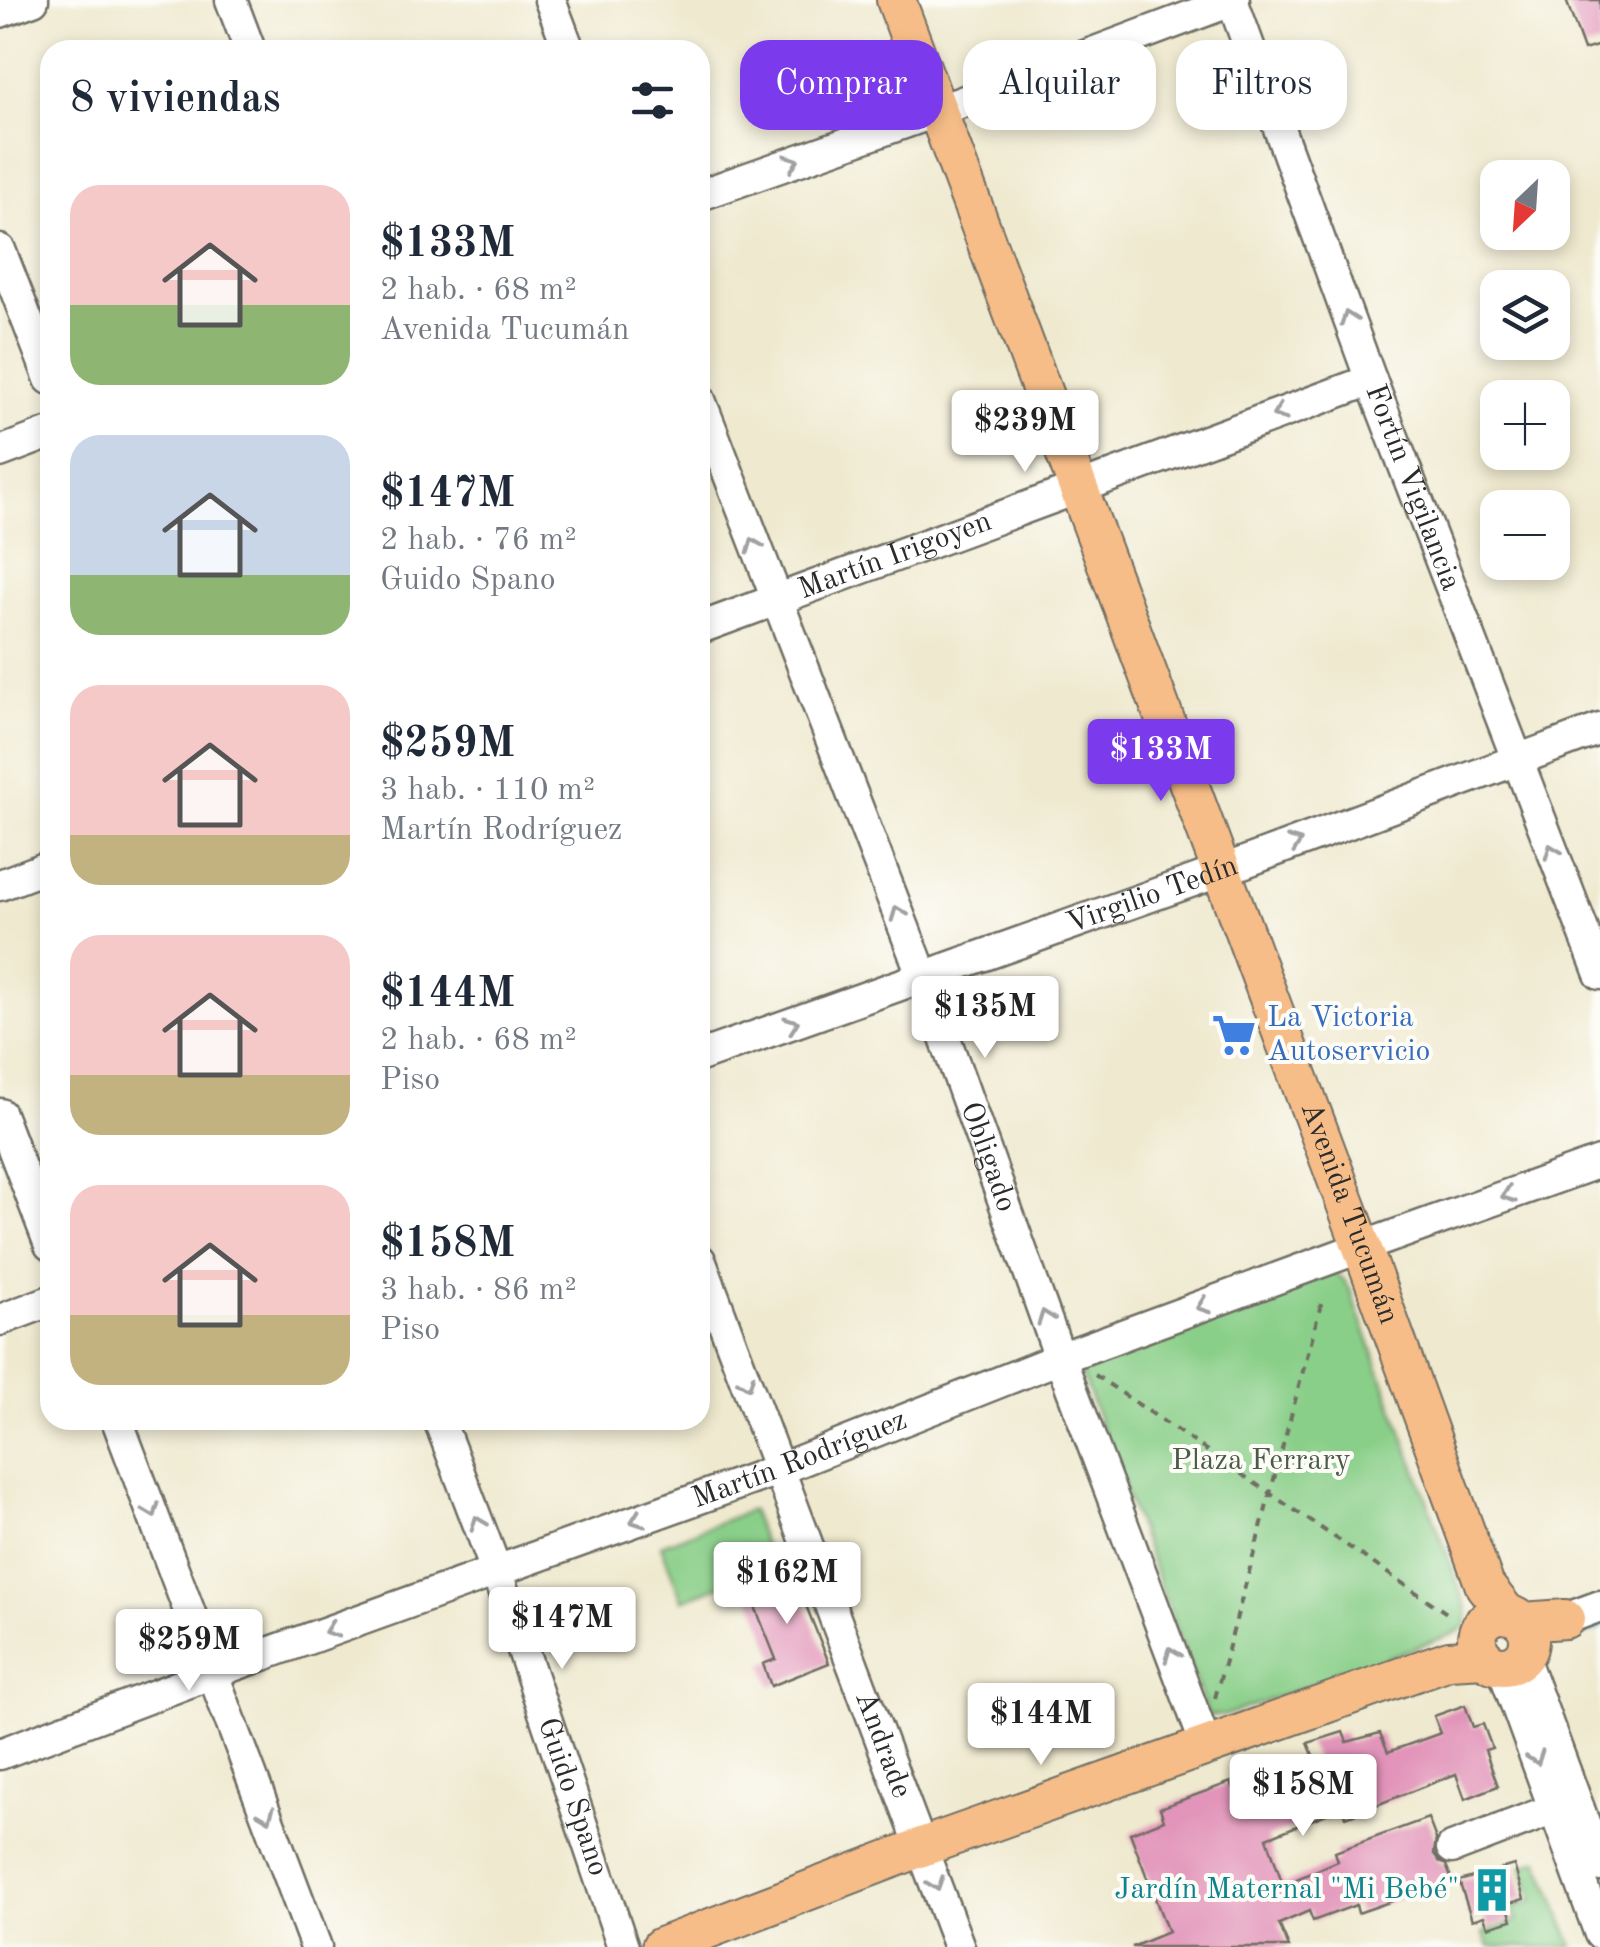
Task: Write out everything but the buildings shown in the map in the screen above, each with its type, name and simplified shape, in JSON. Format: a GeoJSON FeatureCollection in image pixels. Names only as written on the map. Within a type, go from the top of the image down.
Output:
{"type":"FeatureCollection","features":[{"type":"Feature","properties":{"kind":"main road","name":"Avenida Tucumán"},"geometry":{"type":"LineString","coordinates":[[896,0],[911,40]]}},
{"type":"Feature","properties":{"kind":"main road","name":"Avenida Tucumán"},"geometry":{"type":"LineString","coordinates":[[943,123],[1362,1247],[1492,1635]]}},
{"type":"Feature","properties":{"kind":"main road"},"geometry":{"type":"LineString","coordinates":[[660,1947],[1492,1635],[1582,1612]]}},
{"type":"Feature","properties":{"kind":"street"},"geometry":{"type":"LineString","coordinates":[[0,12],[34,0]]}},
{"type":"Feature","properties":{"kind":"street"},"geometry":{"type":"LineString","coordinates":[[231,0],[246,40]]}},
{"type":"Feature","properties":{"kind":"street"},"geometry":{"type":"LineString","coordinates":[[550,0],[565,40]]}},
{"type":"Feature","properties":{"kind":"street"},"geometry":{"type":"LineString","coordinates":[[943,108],[1233,0]]}},
{"type":"Feature","properties":{"kind":"street","name":"Fortín Vigilancia"},"geometry":{"type":"LineString","coordinates":[[1233,0],[1371,380],[1600,974]]}},
{"type":"Feature","properties":{"kind":"street"},"geometry":{"type":"LineString","coordinates":[[710,191],[882,130]]}},
{"type":"Feature","properties":{"kind":"street"},"geometry":{"type":"LineString","coordinates":[[0,250],[40,354]]}},
{"type":"Feature","properties":{"kind":"street","name":"Martín Irigoyen"},"geometry":{"type":"LineString","coordinates":[[710,624],[1371,380]]}},
{"type":"Feature","properties":{"kind":"street","name":"Obligado"},"geometry":{"type":"LineString","coordinates":[[710,427],[923,977],[1060,1358],[1206,1745]]}},
{"type":"Feature","properties":{"kind":"street"},"geometry":{"type":"LineString","coordinates":[[0,452],[40,437]]}},
{"type":"Feature","properties":{"kind":"street","name":"Virgilio Tedín"},"geometry":{"type":"LineString","coordinates":[[710,1052],[1222,870],[1600,729]]}},
{"type":"Feature","properties":{"kind":"street"},"geometry":{"type":"LineString","coordinates":[[0,885],[40,870]]}},
{"type":"Feature","properties":{"kind":"street"},"geometry":{"type":"LineString","coordinates":[[0,1114],[40,1220]]}},
{"type":"Feature","properties":{"kind":"street","name":"Martín Rodríguez"},"geometry":{"type":"LineString","coordinates":[[0,1754],[780,1469],[1060,1358],[1600,1162]]}},
{"type":"Feature","properties":{"kind":"street","name":"Andrade"},"geometry":{"type":"LineString","coordinates":[[710,1286],[959,1947]]}},
{"type":"Feature","properties":{"kind":"street"},"geometry":{"type":"LineString","coordinates":[[0,1320],[40,1305]]}},
{"type":"Feature","properties":{"kind":"street"},"geometry":{"type":"LineString","coordinates":[[121,1430],[316,1947]]}},
{"type":"Feature","properties":{"kind":"street","name":"Guido Spano"},"geometry":{"type":"LineString","coordinates":[[443,1430],[496,1570],[622,1947]]}},
{"type":"Feature","properties":{"kind":"street"},"geometry":{"type":"LineString","coordinates":[[1492,1635],[1600,1934]]}},
{"type":"Feature","properties":{"kind":"street"},"geometry":{"type":"LineString","coordinates":[[1492,1635],[1600,1866]]}},
{"type":"Feature","properties":{"kind":"street"},"geometry":{"type":"LineString","coordinates":[[1452,1848],[1554,1809]]}},
{"type":"Feature","properties":{"kind":"path"},"geometry":{"type":"LineString","coordinates":[[1215,1698],[1323,1297]]}},
{"type":"Feature","properties":{"kind":"path"},"geometry":{"type":"LineString","coordinates":[[1095,1375],[1270,1494],[1492,1635]]}},
{"type":"Feature","properties":{"kind":"green space","name":"Plaza Ferrary"},"geometry":{"type":"Polygon","coordinates":[[[1327,1271],[1342,1278],[1351,1292],[1467,1609],[1467,1622],[1453,1634],[1224,1716],[1208,1715],[1079,1367],[1082,1361],[1327,1271]]]}},
{"type":"Feature","properties":{"kind":"green space"},"geometry":{"type":"Polygon","coordinates":[[[751,1510],[772,1566],[682,1600],[661,1545],[751,1510]]]}},
{"type":"Feature","properties":{"kind":"green space","name":"Jardín Maternal \"Mi Bebé\""},"geometry":{"type":"Polygon","coordinates":[[[1539,1860],[1573,1947],[1489,1947],[1483,1933],[1517,1921],[1513,1908],[1533,1900],[1522,1866],[1539,1860]]]}},
{"type":"Feature","properties":{"kind":"waterway"},"geometry":{"type":"LineString","coordinates":[[1573,1637],[1600,1627]]}},
{"type":"Feature","properties":{"kind":"place","name":"La Victoria Autoservicio"},"geometry":{"type":"Point","coordinates":[1234,1035]}},
{"type":"Feature","properties":{"kind":"place","name":"Jardín Maternal \"Mi Bebé\""},"geometry":{"type":"Point","coordinates":[1492,1890]}}]}
